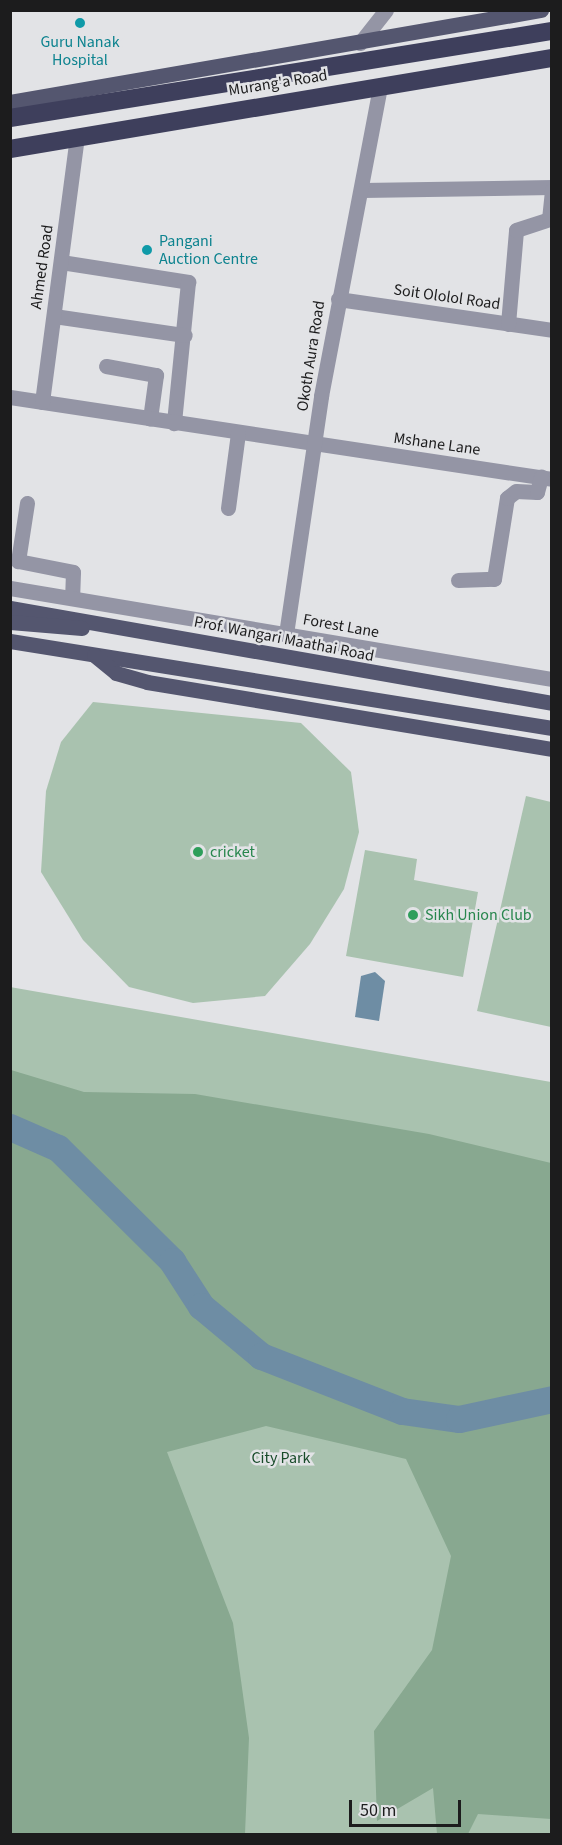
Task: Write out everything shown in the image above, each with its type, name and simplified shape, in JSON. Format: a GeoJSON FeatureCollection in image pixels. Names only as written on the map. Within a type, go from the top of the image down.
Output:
{"type":"FeatureCollection","features":[{"type":"Feature","properties":{"kind":"highway","name":"Murang'a Road"},"geometry":{"type":"LineString","coordinates":[[10,117],[552,31]]}},
{"type":"Feature","properties":{"kind":"highway","name":"Murang'a Road"},"geometry":{"type":"LineString","coordinates":[[10,149],[552,58]]}},
{"type":"Feature","properties":{"kind":"main road","name":"Murang'a Road"},"geometry":{"type":"LineString","coordinates":[[10,102],[541,10]]}},
{"type":"Feature","properties":{"kind":"main road"},"geometry":{"type":"LineString","coordinates":[[10,92],[27,99]]}},
{"type":"Feature","properties":{"kind":"main road","name":"Prof. Wangari Maathai Road"},"geometry":{"type":"LineString","coordinates":[[10,608],[552,702]]}},
{"type":"Feature","properties":{"kind":"main road"},"geometry":{"type":"LineString","coordinates":[[10,622],[173,636]]}},
{"type":"Feature","properties":{"kind":"main road"},"geometry":{"type":"LineString","coordinates":[[10,639],[552,728]]}},
{"type":"Feature","properties":{"kind":"main road"},"geometry":{"type":"LineString","coordinates":[[92,653],[116,673],[147,682],[552,749]]}},
{"type":"Feature","properties":{"kind":"street"},"geometry":{"type":"LineString","coordinates":[[360,43],[386,10]]}},
{"type":"Feature","properties":{"kind":"street","name":"Okoth Aura Road"},"geometry":{"type":"LineString","coordinates":[[286,634],[338,299],[362,190],[380,86]]}},
{"type":"Feature","properties":{"kind":"street","name":"Ahmed Road"},"geometry":{"type":"LineString","coordinates":[[42,402],[77,136]]}},
{"type":"Feature","properties":{"kind":"street"},"geometry":{"type":"LineString","coordinates":[[362,190],[552,188],[549,219],[516,230],[508,324]]}},
{"type":"Feature","properties":{"kind":"street"},"geometry":{"type":"LineString","coordinates":[[61,262],[188,282],[185,335],[174,423]]}},
{"type":"Feature","properties":{"kind":"street","name":"Soit Ololol Road"},"geometry":{"type":"LineString","coordinates":[[338,299],[552,330]]}},
{"type":"Feature","properties":{"kind":"street"},"geometry":{"type":"LineString","coordinates":[[54,316],[185,335]]}},
{"type":"Feature","properties":{"kind":"street"},"geometry":{"type":"LineString","coordinates":[[106,366],[156,375],[150,419]]}},
{"type":"Feature","properties":{"kind":"street","name":"Mshane Lane"},"geometry":{"type":"LineString","coordinates":[[10,397],[317,446],[546,478]]}},
{"type":"Feature","properties":{"kind":"street"},"geometry":{"type":"LineString","coordinates":[[228,508],[238,433]]}},
{"type":"Feature","properties":{"kind":"street"},"geometry":{"type":"LineString","coordinates":[[458,580],[494,579],[507,498],[516,491],[537,492],[546,478]]}},
{"type":"Feature","properties":{"kind":"street"},"geometry":{"type":"LineString","coordinates":[[18,561],[74,572],[72,598],[12,588],[27,503]]}},
{"type":"Feature","properties":{"kind":"street","name":"Forest Lane"},"geometry":{"type":"LineString","coordinates":[[72,598],[552,679]]}},
{"type":"Feature","properties":{"kind":"green space","name":"cricket"},"geometry":{"type":"Polygon","coordinates":[[[93,702],[301,723],[351,772],[359,832],[344,889],[310,944],[265,996],[193,1003],[129,987],[83,940],[41,872],[46,791],[61,742],[93,702]]]}},
{"type":"Feature","properties":{"kind":"green space"},"geometry":{"type":"Polygon","coordinates":[[[526,796],[551,802],[551,1027],[477,1011],[526,796]]]}},
{"type":"Feature","properties":{"kind":"green space","name":"Sikh Union Club"},"geometry":{"type":"Polygon","coordinates":[[[365,850],[417,859],[414,880],[478,892],[463,977],[346,956],[365,850]]]}},
{"type":"Feature","properties":{"kind":"green space","name":"City Park"},"geometry":{"type":"Polygon","coordinates":[[[10,987],[551,1082],[551,1834],[11,1834],[10,987]]]}},
{"type":"Feature","properties":{"kind":"green space","name":"City Park"},"geometry":{"type":"Polygon","coordinates":[[[11,1070],[84,1092],[195,1094],[429,1134],[551,1163],[551,1819],[478,1814],[468,1834],[437,1834],[433,1788],[377,1821],[374,1731],[432,1650],[451,1556],[406,1459],[266,1426],[167,1452],[233,1623],[249,1738],[245,1834],[11,1834],[11,1070]]]}},
{"type":"Feature","properties":{"kind":"water"},"geometry":{"type":"Polygon","coordinates":[[[375,972],[385,981],[379,1021],[355,1017],[361,976],[375,972]]]}},
{"type":"Feature","properties":{"kind":"waterway"},"geometry":{"type":"LineString","coordinates":[[10,1127],[58,1148],[172,1261],[201,1306],[261,1356],[402,1411],[459,1419],[552,1399]]}},
{"type":"Feature","properties":{"kind":"place","name":"Guru Nanak Hospital"},"geometry":{"type":"Point","coordinates":[80,23]}},
{"type":"Feature","properties":{"kind":"place","name":"Pangani Auction Centre"},"geometry":{"type":"Point","coordinates":[147,250]}},
{"type":"Feature","properties":{"kind":"place","name":"cricket"},"geometry":{"type":"Point","coordinates":[198,852]}},
{"type":"Feature","properties":{"kind":"place","name":"Sikh Union Club"},"geometry":{"type":"Point","coordinates":[413,915]}}]}
